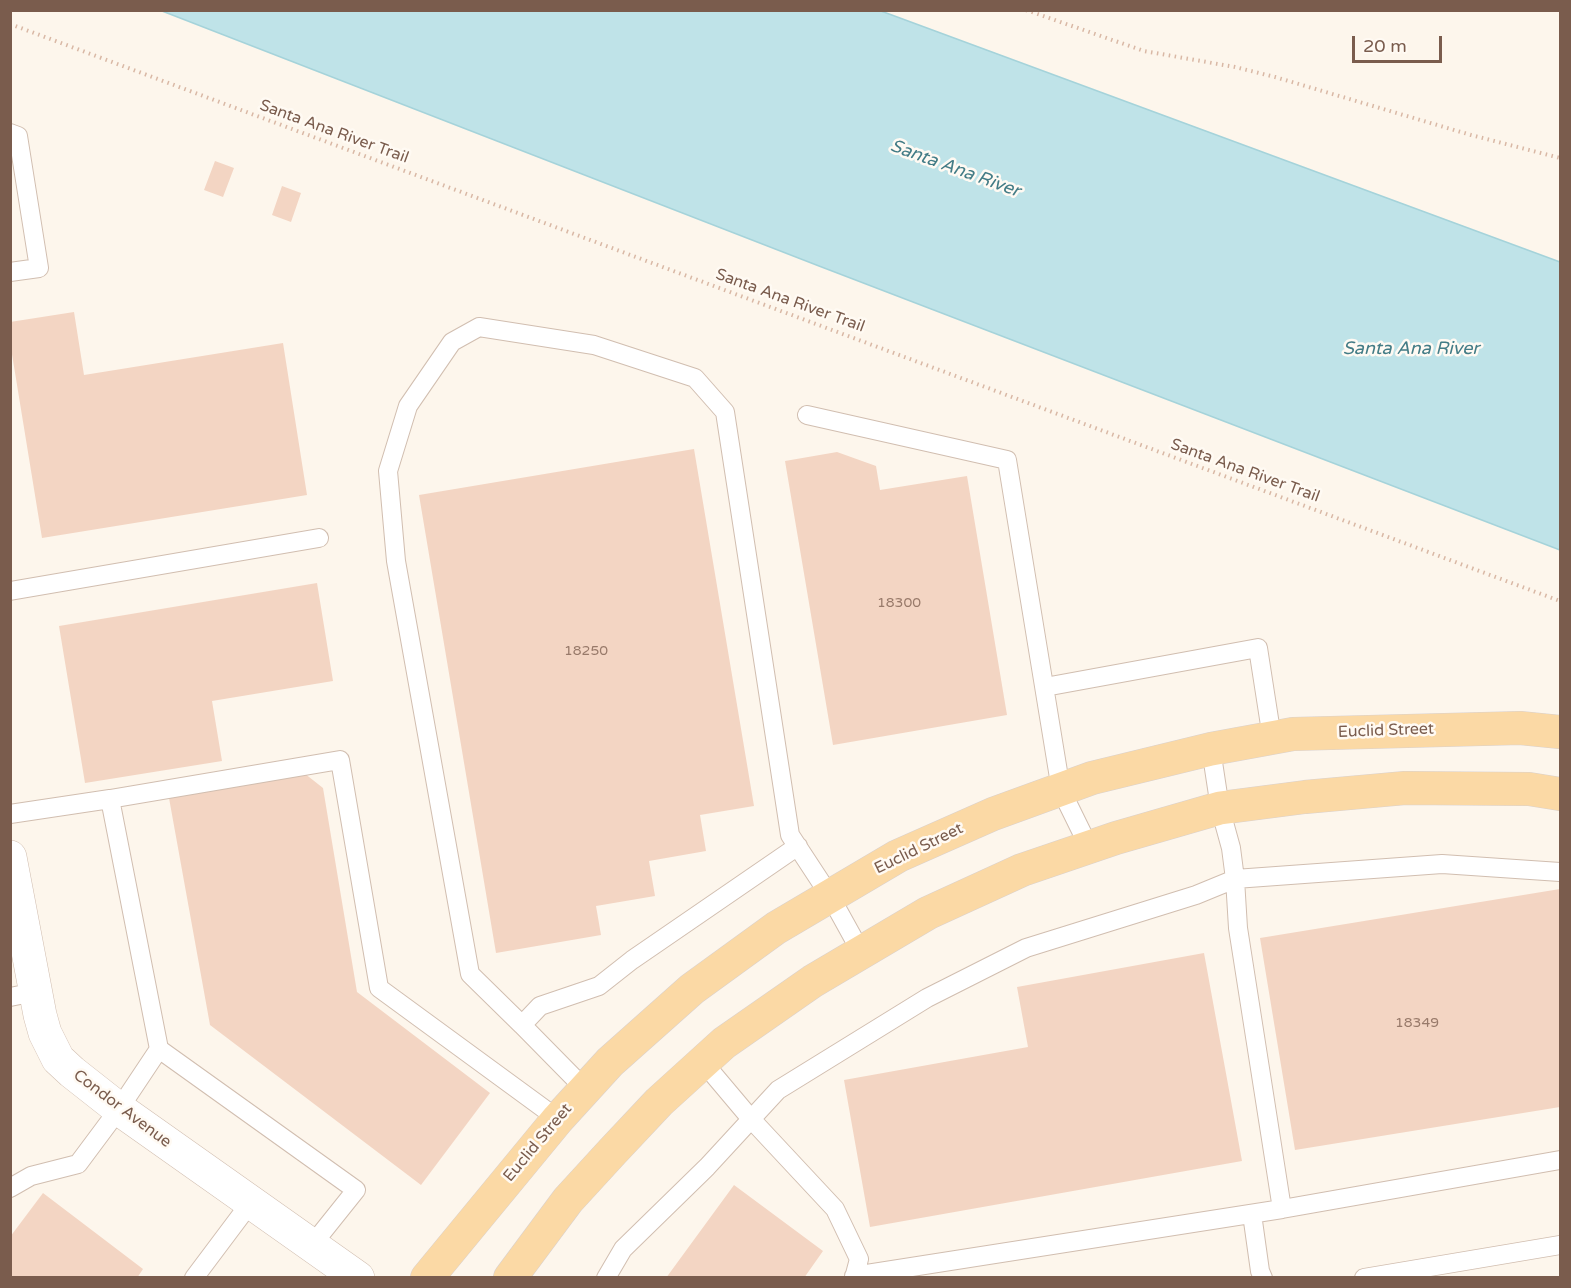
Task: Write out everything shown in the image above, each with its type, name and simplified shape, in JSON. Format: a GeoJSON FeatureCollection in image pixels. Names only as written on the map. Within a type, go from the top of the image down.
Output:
{"type":"FeatureCollection","features":[{"type":"Feature","properties":{"kind":"main road","name":"Euclid Street"},"geometry":{"type":"LineString","coordinates":[[427,1278],[558,1119],[610,1062],[692,989],[776,928],[898,856],[993,814],[1092,778],[1211,748],[1293,734],[1520,728],[1560,732]]}},
{"type":"Feature","properties":{"kind":"main road"},"geometry":{"type":"LineString","coordinates":[[510,1278],[568,1200],[659,1102],[724,1042],[813,981],[928,913],[1022,870],[1116,838],[1220,808],[1305,797],[1405,788],[1529,789],[1560,794]]}},
{"type":"Feature","properties":{"kind":"street","name":"Condor Avenue"},"geometry":{"type":"LineString","coordinates":[[10,857],[23,994],[58,1059],[119,1109],[358,1278]]}},
{"type":"Feature","properties":{"kind":"lane"},"geometry":{"type":"LineString","coordinates":[[10,133],[18,136],[39,268],[10,272]]}},
{"type":"Feature","properties":{"kind":"lane"},"geometry":{"type":"LineString","coordinates":[[585,1089],[470,974],[396,561],[388,471],[408,406],[452,342],[479,327],[594,345],[695,378],[725,412],[790,835],[830,896],[861,952]]}},
{"type":"Feature","properties":{"kind":"lane"},"geometry":{"type":"LineString","coordinates":[[807,415],[1007,460],[1061,790],[1089,847]]}},
{"type":"Feature","properties":{"kind":"lane"},"geometry":{"type":"LineString","coordinates":[[10,591],[319,538]]}},
{"type":"Feature","properties":{"kind":"lane"},"geometry":{"type":"LineString","coordinates":[[1045,687],[1258,648],[1272,738]]}},
{"type":"Feature","properties":{"kind":"lane"},"geometry":{"type":"LineString","coordinates":[[1211,748],[1220,808],[1231,848],[1238,928],[1282,1209]]}},
{"type":"Feature","properties":{"kind":"lane"},"geometry":{"type":"LineString","coordinates":[[10,814],[340,760],[379,988],[558,1119]]}},
{"type":"Feature","properties":{"kind":"lane"},"geometry":{"type":"LineString","coordinates":[[110,799],[159,1049],[356,1190],[312,1245]]}},
{"type":"Feature","properties":{"kind":"lane"},"geometry":{"type":"LineString","coordinates":[[522,1025],[540,1006],[599,986],[641,954],[798,846]]}},
{"type":"Feature","properties":{"kind":"lane"},"geometry":{"type":"LineString","coordinates":[[606,1278],[623,1249],[707,1167],[778,1090],[927,998],[1026,948],[1196,895],[1235,879],[1442,864],[1560,872]]}},
{"type":"Feature","properties":{"kind":"lane"},"geometry":{"type":"LineString","coordinates":[[10,1188],[31,1176],[78,1164],[119,1109],[159,1049]]}},
{"type":"Feature","properties":{"kind":"lane"},"geometry":{"type":"LineString","coordinates":[[703,1062],[835,1209],[859,1259],[854,1277],[1252,1214],[1560,1160]]}},
{"type":"Feature","properties":{"kind":"lane"},"geometry":{"type":"LineString","coordinates":[[194,1278],[251,1202]]}},
{"type":"Feature","properties":{"kind":"lane"},"geometry":{"type":"LineString","coordinates":[[1252,1214],[1263,1278]]}},
{"type":"Feature","properties":{"kind":"lane"},"geometry":{"type":"LineString","coordinates":[[1365,1278],[1560,1245]]}},
{"type":"Feature","properties":{"kind":"path"},"geometry":{"type":"LineString","coordinates":[[1026,10],[1144,51],[1235,67],[1471,135],[1560,158]]}},
{"type":"Feature","properties":{"kind":"path","name":"Santa Ana River Trail"},"geometry":{"type":"LineString","coordinates":[[10,24],[1560,601]]}},
{"type":"Feature","properties":{"kind":"water","name":"Santa Ana River"},"geometry":{"type":"Polygon","coordinates":[[[162,11],[881,11],[1560,262],[1560,550],[819,266],[162,11]]]}},
{"type":"Feature","properties":{"kind":"building"},"geometry":{"type":"Polygon","coordinates":[[[215,161],[234,168],[223,197],[204,190],[215,161]]]}},
{"type":"Feature","properties":{"kind":"building"},"geometry":{"type":"Polygon","coordinates":[[[282,186],[301,193],[291,222],[272,215],[282,186]]]}},
{"type":"Feature","properties":{"kind":"building"},"geometry":{"type":"Polygon","coordinates":[[[74,312],[84,375],[283,343],[307,495],[42,538],[10,342],[10,322],[74,312]]]}},
{"type":"Feature","properties":{"kind":"building"},"geometry":{"type":"Polygon","coordinates":[[[694,449],[754,806],[700,815],[706,851],[649,861],[655,896],[596,906],[601,935],[496,953],[419,495],[694,449]]]}},
{"type":"Feature","properties":{"kind":"building"},"geometry":{"type":"Polygon","coordinates":[[[837,452],[876,466],[880,490],[967,476],[1007,715],[833,745],[785,461],[837,452]]]}},
{"type":"Feature","properties":{"kind":"building"},"geometry":{"type":"Polygon","coordinates":[[[317,583],[333,681],[212,701],[222,761],[85,783],[59,626],[317,583]]]}},
{"type":"Feature","properties":{"kind":"building"},"geometry":{"type":"Polygon","coordinates":[[[304,773],[323,788],[357,992],[490,1093],[421,1185],[210,1025],[169,798],[304,773]]]}},
{"type":"Feature","properties":{"kind":"building"},"geometry":{"type":"Polygon","coordinates":[[[1560,889],[1560,1107],[1295,1150],[1260,938],[1560,889]]]}},
{"type":"Feature","properties":{"kind":"building"},"geometry":{"type":"Polygon","coordinates":[[[1204,953],[1242,1161],[870,1227],[844,1080],[1028,1047],[1017,987],[1204,953]]]}},
{"type":"Feature","properties":{"kind":"building"},"geometry":{"type":"Polygon","coordinates":[[[734,1185],[823,1251],[804,1278],[666,1278],[734,1185]]]}},
{"type":"Feature","properties":{"kind":"building"},"geometry":{"type":"Polygon","coordinates":[[[43,1193],[143,1269],[137,1278],[10,1278],[10,1237],[43,1193]]]}}]}
